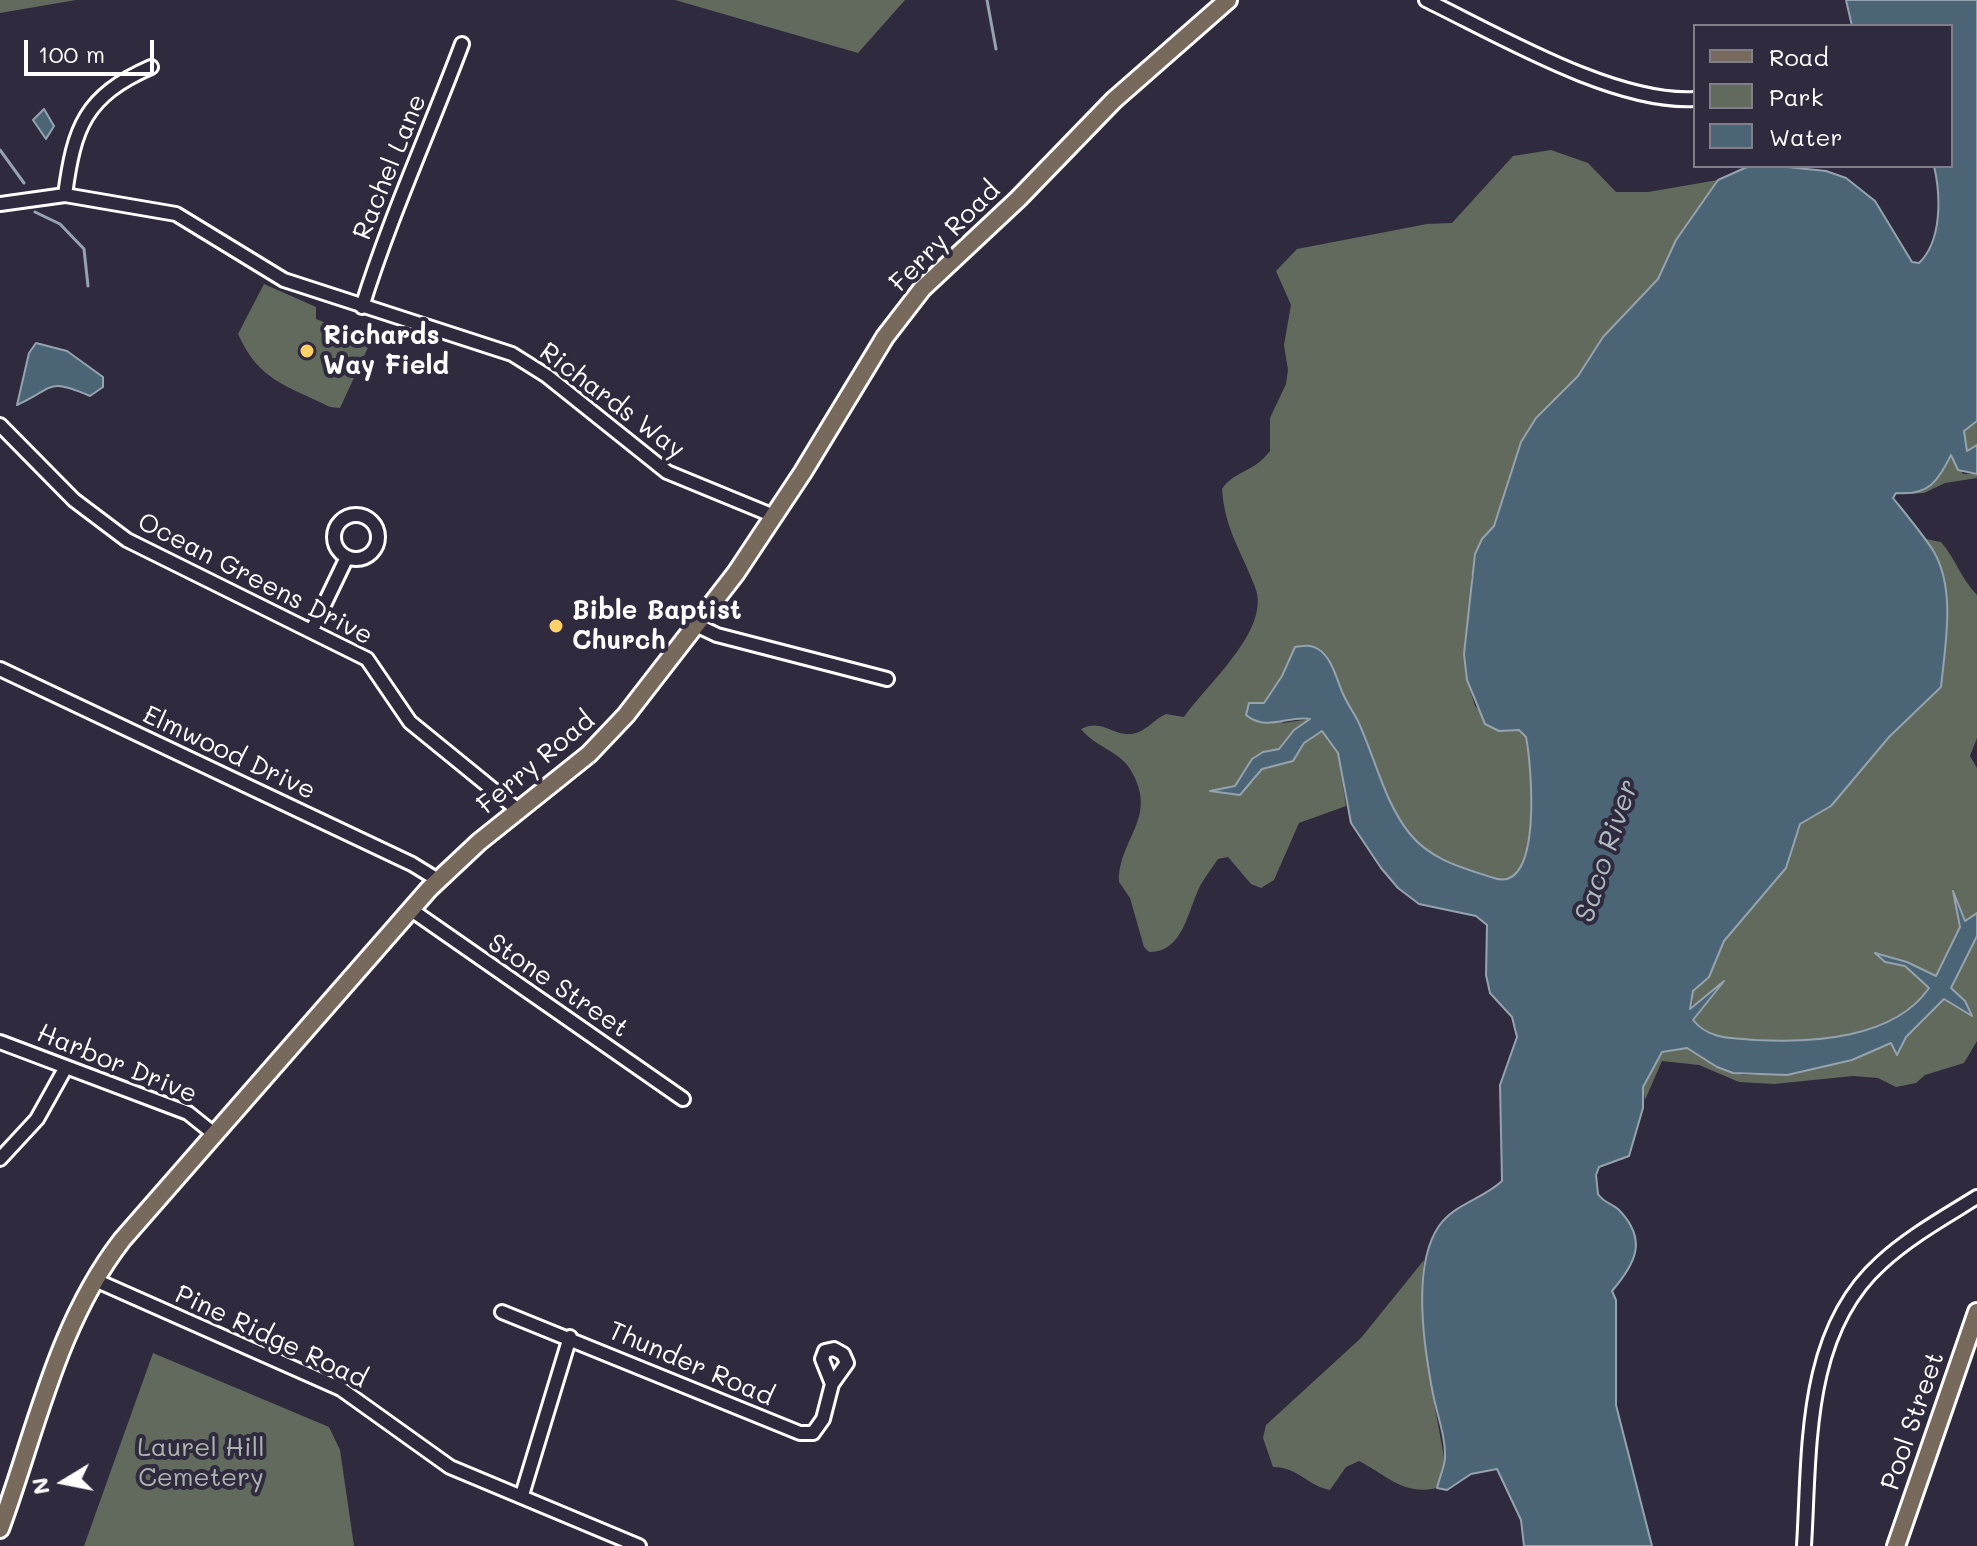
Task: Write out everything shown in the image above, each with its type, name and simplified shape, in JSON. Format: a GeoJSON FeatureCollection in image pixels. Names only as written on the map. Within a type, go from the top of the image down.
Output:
{"type":"FeatureCollection","features":[{"type":"Feature","properties":{"kind":"main road","name":"Ferry Road"},"geometry":{"type":"LineString","coordinates":[[0,1529],[56,1366],[95,1280],[122,1240],[410,909],[438,880],[614,730],[696,625],[771,521],[885,337],[922,289],[1039,178],[1114,100],[1228,0]]}},
{"type":"Feature","properties":{"kind":"main road","name":"Pool Street"},"geometry":{"type":"LineString","coordinates":[[1896,1546],[1977,1312]]}},
{"type":"Feature","properties":{"kind":"street"},"geometry":{"type":"LineString","coordinates":[[1426,0],[1570,68],[1652,96],[1693,99]]}},
{"type":"Feature","properties":{"kind":"street","name":"Rachel Lane"},"geometry":{"type":"LineString","coordinates":[[362,307],[401,191],[435,117],[462,44]]}},
{"type":"Feature","properties":{"kind":"street"},"geometry":{"type":"LineString","coordinates":[[65,195],[69,156],[82,121],[109,89],[151,67]]}},
{"type":"Feature","properties":{"kind":"street","name":"Richards Way"},"geometry":{"type":"LineString","coordinates":[[0,204],[65,195],[176,214],[276,277],[520,359],[556,383],[656,465],[677,478],[746,506],[771,521]]}},
{"type":"Feature","properties":{"kind":"street","name":"Ocean Greens Drive"},"geometry":{"type":"LineString","coordinates":[[0,425],[74,500],[127,540],[367,659],[410,722],[518,810]]}},
{"type":"Feature","properties":{"kind":"street"},"geometry":{"type":"LineString","coordinates":[[312,630],[347,557]]}},
{"type":"Feature","properties":{"kind":"street"},"geometry":{"type":"LineString","coordinates":[[696,625],[717,635],[887,679]]}},
{"type":"Feature","properties":{"kind":"street","name":"Elmwood Drive"},"geometry":{"type":"LineString","coordinates":[[0,669],[412,864],[438,880]]}},
{"type":"Feature","properties":{"kind":"street","name":"Stone Street"},"geometry":{"type":"LineString","coordinates":[[410,909],[683,1099]]}},
{"type":"Feature","properties":{"kind":"street","name":"Harbor Drive"},"geometry":{"type":"LineString","coordinates":[[0,1042],[188,1113],[213,1133]]}},
{"type":"Feature","properties":{"kind":"street"},"geometry":{"type":"LineString","coordinates":[[0,1159],[37,1119],[66,1067]]}},
{"type":"Feature","properties":{"kind":"street"},"geometry":{"type":"LineString","coordinates":[[1804,1546],[1815,1399],[1828,1343],[1837,1322],[1850,1297],[1883,1261],[1977,1197]]}},
{"type":"Feature","properties":{"kind":"street","name":"Pine Ridge Road"},"geometry":{"type":"LineString","coordinates":[[95,1280],[341,1389],[450,1467],[639,1546]]}},
{"type":"Feature","properties":{"kind":"street","name":"Thunder Road"},"geometry":{"type":"LineString","coordinates":[[502,1312],[570,1337],[800,1433],[813,1433],[820,1426],[832,1384]]}},
{"type":"Feature","properties":{"kind":"street"},"geometry":{"type":"LineString","coordinates":[[522,1495],[570,1337]]}},
{"type":"Feature","properties":{"kind":"green space"},"geometry":{"type":"Polygon","coordinates":[[[0,0],[76,0],[0,13],[0,0]]]}},
{"type":"Feature","properties":{"kind":"green space"},"geometry":{"type":"Polygon","coordinates":[[[675,0],[905,0],[858,53],[675,0]]]}},
{"type":"Feature","properties":{"kind":"green space"},"geometry":{"type":"Polygon","coordinates":[[[1551,150],[1588,163],[1616,192],[1648,192],[1718,180],[1676,240],[1658,279],[1603,337],[1578,376],[1536,418],[1521,442],[1494,526],[1482,539],[1471,578],[1472,596],[1464,654],[1467,680],[1475,706],[1499,731],[1519,730],[1526,737],[1531,822],[1528,847],[1521,866],[1511,877],[1495,878],[1448,862],[1418,843],[1394,809],[1331,664],[1313,646],[1295,647],[1282,676],[1264,703],[1283,723],[1310,719],[1294,730],[1279,749],[1247,772],[1235,786],[1253,782],[1262,769],[1293,761],[1304,743],[1322,731],[1338,753],[1346,806],[1299,823],[1274,880],[1261,888],[1251,884],[1228,857],[1218,859],[1200,886],[1177,938],[1160,950],[1149,952],[1144,947],[1130,898],[1119,882],[1120,867],[1139,815],[1141,801],[1138,786],[1125,763],[1081,729],[1095,725],[1132,734],[1142,731],[1166,714],[1184,717],[1234,656],[1254,621],[1258,603],[1255,587],[1230,528],[1222,489],[1232,478],[1257,464],[1270,451],[1270,418],[1286,384],[1288,370],[1284,345],[1291,305],[1276,271],[1297,249],[1427,224],[1452,223],[1513,156],[1551,150]]]}},
{"type":"Feature","properties":{"kind":"green space","name":"Richards Way Field"},"geometry":{"type":"Polygon","coordinates":[[[264,284],[316,307],[316,319],[371,341],[340,408],[330,407],[275,380],[246,350],[238,334],[264,284]]]}},
{"type":"Feature","properties":{"kind":"green space"},"geometry":{"type":"Polygon","coordinates":[[[1977,421],[1977,445],[1969,452],[1964,446],[1964,431],[1977,421]]]}},
{"type":"Feature","properties":{"kind":"green space"},"geometry":{"type":"Polygon","coordinates":[[[1951,454],[1963,474],[1977,474],[1977,478],[1945,483],[1924,493],[1911,494],[1930,482],[1951,454]]]}},
{"type":"Feature","properties":{"kind":"green space"},"geometry":{"type":"Polygon","coordinates":[[[1921,538],[1941,542],[1977,595],[1977,738],[1970,756],[1977,768],[1977,913],[1965,922],[1954,894],[1960,927],[1936,977],[1907,962],[1877,953],[1885,962],[1905,966],[1929,988],[1914,1005],[1895,1018],[1850,1034],[1826,1038],[1756,1040],[1714,1035],[1693,1020],[1723,982],[1692,1010],[1693,991],[1709,977],[1724,941],[1775,882],[1789,858],[1800,824],[1831,806],[1889,737],[1941,687],[1947,629],[1945,589],[1933,553],[1921,538]]]}},
{"type":"Feature","properties":{"kind":"green space"},"geometry":{"type":"Polygon","coordinates":[[[1977,936],[1977,1041],[1964,1063],[1925,1075],[1916,1083],[1896,1087],[1878,1078],[1853,1076],[1774,1084],[1739,1082],[1699,1065],[1662,1061],[1645,1100],[1643,1087],[1662,1052],[1687,1048],[1717,1067],[1743,1075],[1787,1074],[1852,1060],[1891,1043],[1898,1053],[1906,1037],[1944,999],[1959,1005],[1964,1012],[1951,987],[1977,936]]]}},
{"type":"Feature","properties":{"kind":"green space"},"geometry":{"type":"Polygon","coordinates":[[[1424,1260],[1422,1280],[1432,1392],[1445,1462],[1437,1488],[1405,1487],[1359,1461],[1346,1467],[1330,1490],[1289,1470],[1273,1467],[1263,1438],[1266,1425],[1361,1338],[1424,1260]]]}},
{"type":"Feature","properties":{"kind":"green space","name":"Laurel Hill Cemetery"},"geometry":{"type":"Polygon","coordinates":[[[153,1353],[329,1427],[340,1450],[354,1546],[84,1546],[153,1353]]]}},
{"type":"Feature","properties":{"kind":"water","name":"Saco River"},"geometry":{"type":"Polygon","coordinates":[[[1846,0],[1977,0],[1977,421],[1964,431],[1967,451],[1977,445],[1977,474],[1958,470],[1951,455],[1937,479],[1925,489],[1896,493],[1893,498],[1934,552],[1941,567],[1947,618],[1941,687],[1889,737],[1831,806],[1800,824],[1786,868],[1724,941],[1709,977],[1693,991],[1690,1009],[1724,981],[1693,1020],[1714,1035],[1739,1039],[1801,1040],[1873,1028],[1914,1005],[1929,988],[1905,966],[1885,962],[1875,953],[1907,962],[1936,976],[1960,927],[1953,891],[1965,921],[1977,913],[1977,936],[1951,988],[1965,1001],[1972,1016],[1944,999],[1906,1037],[1897,1055],[1891,1043],[1852,1060],[1787,1075],[1733,1073],[1687,1048],[1662,1052],[1643,1087],[1643,1108],[1629,1156],[1599,1167],[1596,1175],[1598,1194],[1628,1220],[1636,1241],[1632,1261],[1612,1291],[1616,1300],[1616,1405],[1652,1546],[1524,1546],[1521,1520],[1497,1469],[1471,1474],[1447,1490],[1437,1488],[1445,1451],[1430,1375],[1422,1308],[1425,1263],[1430,1243],[1439,1226],[1452,1212],[1502,1181],[1500,1085],[1517,1037],[1512,1017],[1490,993],[1486,975],[1487,925],[1476,916],[1419,904],[1398,888],[1351,823],[1338,753],[1322,731],[1304,743],[1293,761],[1262,769],[1240,795],[1210,791],[1235,786],[1252,759],[1263,752],[1279,749],[1294,730],[1310,719],[1270,723],[1246,715],[1249,703],[1264,703],[1282,676],[1295,647],[1313,646],[1331,664],[1394,810],[1418,843],[1448,862],[1494,878],[1510,878],[1521,867],[1531,823],[1526,737],[1519,730],[1499,731],[1485,724],[1467,680],[1464,654],[1475,554],[1482,539],[1494,526],[1521,442],[1536,418],[1578,376],[1603,337],[1658,279],[1676,240],[1718,180],[1745,168],[1797,168],[1826,171],[1846,178],[1875,201],[1912,262],[1919,263],[1927,254],[1938,218],[1934,168],[1953,168],[1953,24],[1852,24],[1846,0]]]}},
{"type":"Feature","properties":{"kind":"water"},"geometry":{"type":"Polygon","coordinates":[[[44,109],[54,126],[46,139],[33,120],[44,109]]]}},
{"type":"Feature","properties":{"kind":"water"},"geometry":{"type":"Polygon","coordinates":[[[36,343],[67,351],[103,377],[103,387],[90,396],[65,387],[51,387],[17,405],[29,353],[36,343]]]}},
{"type":"Feature","properties":{"kind":"waterway"},"geometry":{"type":"LineString","coordinates":[[987,0],[996,49]]}},
{"type":"Feature","properties":{"kind":"waterway"},"geometry":{"type":"LineString","coordinates":[[0,150],[24,183]]}},
{"type":"Feature","properties":{"kind":"waterway"},"geometry":{"type":"LineString","coordinates":[[35,212],[60,224],[84,249],[88,286]]}},
{"type":"Feature","properties":{"kind":"place","name":"Richards Way Field"},"geometry":{"type":"Point","coordinates":[307,351]}},
{"type":"Feature","properties":{"kind":"place","name":"Bible Baptist Church"},"geometry":{"type":"Point","coordinates":[556,626]}}]}
